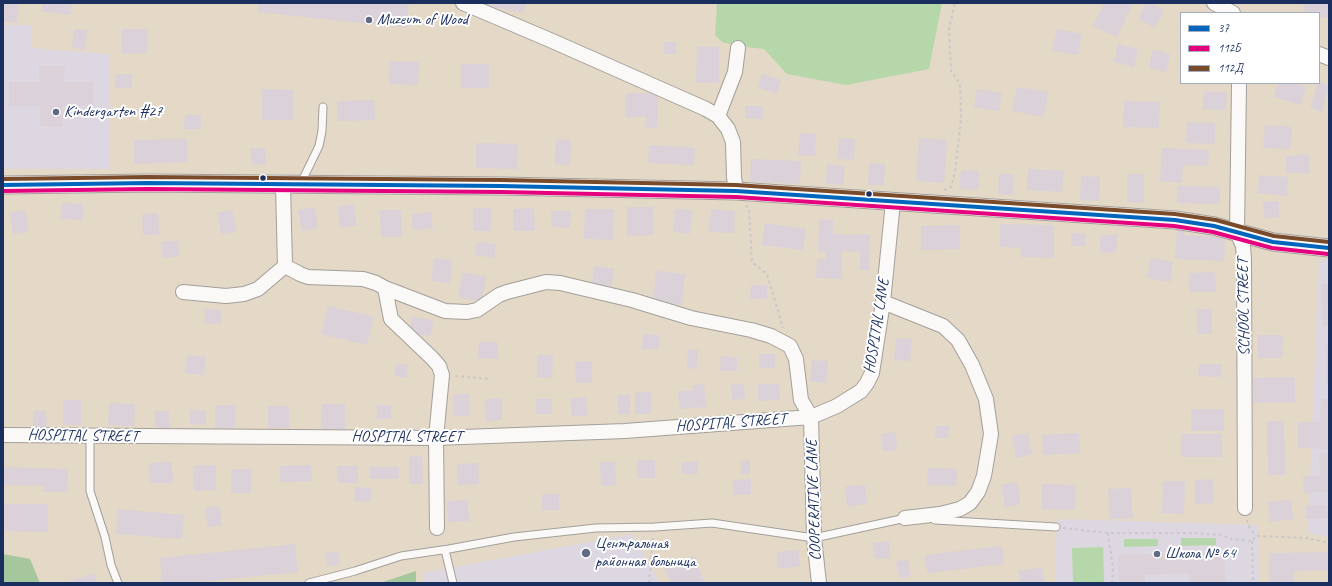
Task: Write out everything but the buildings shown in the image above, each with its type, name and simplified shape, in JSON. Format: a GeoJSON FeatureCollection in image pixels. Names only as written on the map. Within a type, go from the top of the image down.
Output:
{"type":"FeatureCollection","features":[{"type":"Feature","properties":{"kind":"street"},"geometry":{"type":"LineString","coordinates":[[463,3],[550,40],[718,116],[728,129],[733,142],[736,191]]}},
{"type":"Feature","properties":{"kind":"street"},"geometry":{"type":"LineString","coordinates":[[1214,3],[1231,12]]}},
{"type":"Feature","properties":{"kind":"street"},"geometry":{"type":"LineString","coordinates":[[718,116],[735,72],[738,48]]}},
{"type":"Feature","properties":{"kind":"street","name":"SCHOOL STREET"},"geometry":{"type":"LineString","coordinates":[[1239,84],[1237,232],[1243,246],[1244,259],[1245,508]]}},
{"type":"Feature","properties":{"kind":"street"},"geometry":{"type":"LineString","coordinates":[[3,185],[148,183],[501,186],[736,191],[1175,220],[1214,226],[1273,242],[1329,248]]}},
{"type":"Feature","properties":{"kind":"street"},"geometry":{"type":"LineString","coordinates":[[183,292],[226,296],[244,294],[258,289],[284,266],[283,185]]}},
{"type":"Feature","properties":{"kind":"street","name":"HOSPITAL LANE"},"geometry":{"type":"LineString","coordinates":[[811,418],[837,406],[860,391],[867,383],[872,373],[883,302],[893,202]]}},
{"type":"Feature","properties":{"kind":"street"},"geometry":{"type":"LineString","coordinates":[[284,266],[308,276],[362,279],[376,283],[385,288],[445,311],[466,312],[478,310],[499,295],[546,282],[560,283],[632,300],[691,318],[751,330],[771,336],[790,346],[796,359],[801,400],[811,418]]}},
{"type":"Feature","properties":{"kind":"street"},"geometry":{"type":"LineString","coordinates":[[385,288],[392,319],[432,358],[439,366],[442,375],[436,438],[437,528]]}},
{"type":"Feature","properties":{"kind":"street"},"geometry":{"type":"LineString","coordinates":[[883,302],[943,326],[958,340],[972,365],[986,399],[991,434],[984,476],[978,492],[970,503],[960,509],[940,514],[904,518]]}},
{"type":"Feature","properties":{"kind":"street","name":"HOSPITAL STREET"},"geometry":{"type":"LineString","coordinates":[[3,435],[436,438],[625,431],[811,418]]}},
{"type":"Feature","properties":{"kind":"street","name":"COOPERATIVE LANE"},"geometry":{"type":"LineString","coordinates":[[811,418],[814,538],[819,583]]}},
{"type":"Feature","properties":{"kind":"lane"},"geometry":{"type":"LineString","coordinates":[[300,185],[319,146],[322,131],[323,106]]}},
{"type":"Feature","properties":{"kind":"lane"},"geometry":{"type":"LineString","coordinates":[[90,436],[90,491],[105,537],[111,565],[118,583]]}},
{"type":"Feature","properties":{"kind":"lane"},"geometry":{"type":"LineString","coordinates":[[309,583],[355,571],[401,556],[445,550],[514,537],[596,528],[655,527],[712,523],[814,538],[904,518],[1056,527]]}},
{"type":"Feature","properties":{"kind":"lane"},"geometry":{"type":"LineString","coordinates":[[445,550],[453,583]]}},
{"type":"Feature","properties":{"kind":"path"},"geometry":{"type":"LineString","coordinates":[[936,204],[944,190],[952,187],[962,119],[960,84],[951,71],[949,28],[955,3]]}},
{"type":"Feature","properties":{"kind":"path"},"geometry":{"type":"LineString","coordinates":[[736,191],[749,210],[752,262],[767,274],[777,311],[790,346]]}},
{"type":"Feature","properties":{"kind":"path"},"geometry":{"type":"LineString","coordinates":[[442,375],[490,379]]}},
{"type":"Feature","properties":{"kind":"path"},"geometry":{"type":"LineString","coordinates":[[1245,508],[1248,525],[1256,536]]}},
{"type":"Feature","properties":{"kind":"path"},"geometry":{"type":"LineString","coordinates":[[649,583],[655,527]]}},
{"type":"Feature","properties":{"kind":"path"},"geometry":{"type":"LineString","coordinates":[[1056,527],[1108,533],[1192,533],[1222,535],[1231,539],[1252,541]]}},
{"type":"Feature","properties":{"kind":"path"},"geometry":{"type":"LineString","coordinates":[[1108,533],[1113,568],[1112,583]]}},
{"type":"Feature","properties":{"kind":"path"},"geometry":{"type":"LineString","coordinates":[[1253,583],[1252,541],[1256,536]]}},
{"type":"Feature","properties":{"kind":"path"},"geometry":{"type":"LineString","coordinates":[[1256,536],[1306,538],[1329,543]]}},
{"type":"Feature","properties":{"kind":"shaded area","name":"Kindergarten #27"},"geometry":{"type":"Polygon","coordinates":[[[3,25],[31,25],[31,48],[109,54],[109,169],[3,169],[3,25]]]}},
{"type":"Feature","properties":{"kind":"shaded area"},"geometry":{"type":"Polygon","coordinates":[[[1319,259],[1329,260],[1329,538],[1308,532],[1319,259]]]}},
{"type":"Feature","properties":{"kind":"shaded area","name":"Школа № 64"},"geometry":{"type":"Polygon","coordinates":[[[1057,519],[1258,525],[1259,583],[1055,583],[1057,519]]]}},
{"type":"Feature","properties":{"kind":"shaded area","name":"Центральная районная больница"},"geometry":{"type":"Polygon","coordinates":[[[632,534],[660,583],[424,583],[424,573],[632,534]]]}},
{"type":"Feature","properties":{"kind":"green space"},"geometry":{"type":"Polygon","coordinates":[[[717,3],[942,3],[929,69],[846,85],[787,74],[764,49],[738,46],[722,42],[715,35],[717,3]]]}},
{"type":"Feature","properties":{"kind":"green space"},"geometry":{"type":"Polygon","coordinates":[[[1181,538],[1216,538],[1216,545],[1181,546],[1181,538]]]}},
{"type":"Feature","properties":{"kind":"green space"},"geometry":{"type":"Polygon","coordinates":[[[1124,539],[1158,539],[1158,546],[1124,547],[1124,539]]]}},
{"type":"Feature","properties":{"kind":"green space"},"geometry":{"type":"Polygon","coordinates":[[[1103,547],[1104,583],[1073,583],[1072,548],[1103,547]]]}},
{"type":"Feature","properties":{"kind":"green space"},"geometry":{"type":"Polygon","coordinates":[[[3,554],[30,559],[40,583],[3,583],[3,554]]]}},
{"type":"Feature","properties":{"kind":"green space"},"geometry":{"type":"Polygon","coordinates":[[[416,571],[416,583],[380,583],[416,571]]]}},
{"type":"Feature","properties":{"kind":"transit line","name":"112Д"},"geometry":{"type":"LineString","coordinates":[[3,179],[148,177],[501,180],[736,185],[1175,214],[1216,220],[1274,236],[1329,242]]}},
{"type":"Feature","properties":{"kind":"transit line","name":"37"},"geometry":{"type":"LineString","coordinates":[[3,185],[148,183],[501,186],[736,191],[1175,220],[1214,226],[1273,242],[1329,248]]}},
{"type":"Feature","properties":{"kind":"transit line","name":"112Б"},"geometry":{"type":"LineString","coordinates":[[3,191],[148,189],[501,192],[736,197],[1174,226],[1213,232],[1272,248],[1328,254]]}},
{"type":"Feature","properties":{"kind":"place","name":"Muzeum of Wood"},"geometry":{"type":"Point","coordinates":[369,20]}},
{"type":"Feature","properties":{"kind":"place","name":"Kindergarten #27"},"geometry":{"type":"Point","coordinates":[56,112]}},
{"type":"Feature","properties":{"kind":"place","name":"Центральная районная больница"},"geometry":{"type":"Point","coordinates":[586,553]}},
{"type":"Feature","properties":{"kind":"place","name":"Школа № 64"},"geometry":{"type":"Point","coordinates":[1157,554]}}]}
